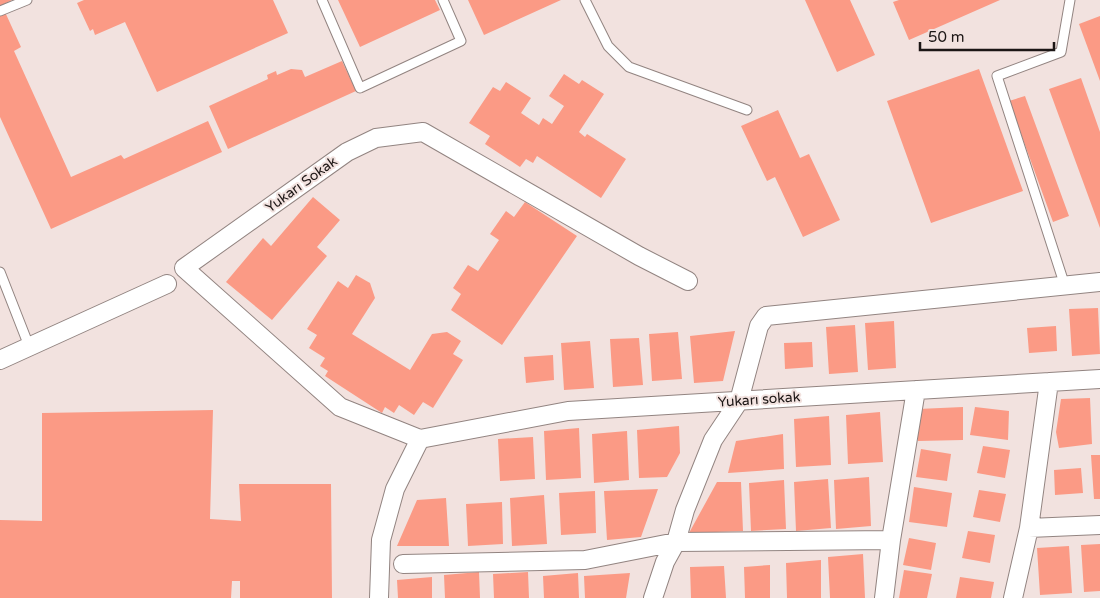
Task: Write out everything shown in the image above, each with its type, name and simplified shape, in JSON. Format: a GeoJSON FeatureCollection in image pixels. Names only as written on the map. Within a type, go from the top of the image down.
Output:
{"type":"FeatureCollection","features":[{"type":"Feature","properties":{"kind":"street","name":"Yukarı Sokak"},"geometry":{"type":"LineString","coordinates":[[420,440],[340,407],[184,268],[347,152],[376,138],[424,132],[639,256],[688,282]]}},
{"type":"Feature","properties":{"kind":"street"},"geometry":{"type":"LineString","coordinates":[[653,598],[665,562],[676,542],[685,510],[713,440],[739,401],[759,326],[766,316],[1100,282]]}},
{"type":"Feature","properties":{"kind":"street"},"geometry":{"type":"LineString","coordinates":[[0,360],[166,284]]}},
{"type":"Feature","properties":{"kind":"street","name":"Yukarı sokak"},"geometry":{"type":"LineString","coordinates":[[420,440],[568,411],[1100,379]]}},
{"type":"Feature","properties":{"kind":"street"},"geometry":{"type":"LineString","coordinates":[[1013,598],[1030,528],[1049,382]]}},
{"type":"Feature","properties":{"kind":"street"},"geometry":{"type":"LineString","coordinates":[[884,598],[916,390]]}},
{"type":"Feature","properties":{"kind":"street"},"geometry":{"type":"LineString","coordinates":[[379,598],[381,540],[395,489],[420,440]]}},
{"type":"Feature","properties":{"kind":"street"},"geometry":{"type":"LineString","coordinates":[[1030,528],[1100,525]]}},
{"type":"Feature","properties":{"kind":"street"},"geometry":{"type":"LineString","coordinates":[[403,564],[585,560],[676,542],[892,540]]}},
{"type":"Feature","properties":{"kind":"lane"},"geometry":{"type":"LineString","coordinates":[[0,11],[27,0]]}},
{"type":"Feature","properties":{"kind":"lane"},"geometry":{"type":"LineString","coordinates":[[322,0],[360,88],[461,41],[443,0]]}},
{"type":"Feature","properties":{"kind":"lane"},"geometry":{"type":"LineString","coordinates":[[585,0],[608,46],[629,67],[748,110]]}},
{"type":"Feature","properties":{"kind":"lane"},"geometry":{"type":"LineString","coordinates":[[1065,286],[997,76],[1061,52],[1070,0]]}},
{"type":"Feature","properties":{"kind":"lane"},"geometry":{"type":"LineString","coordinates":[[0,272],[29,346]]}},
{"type":"Feature","properties":{"kind":"building"},"geometry":{"type":"Polygon","coordinates":[[[0,0],[12,0],[0,6],[0,0]]]}},
{"type":"Feature","properties":{"kind":"building"},"geometry":{"type":"Polygon","coordinates":[[[84,0],[273,0],[288,33],[157,92],[125,22],[95,35],[93,29],[90,31],[77,3],[84,0]]]}},
{"type":"Feature","properties":{"kind":"building"},"geometry":{"type":"Polygon","coordinates":[[[338,0],[435,0],[440,10],[360,47],[338,0]]]}},
{"type":"Feature","properties":{"kind":"building"},"geometry":{"type":"Polygon","coordinates":[[[468,0],[561,0],[484,35],[468,0]]]}},
{"type":"Feature","properties":{"kind":"building"},"geometry":{"type":"Polygon","coordinates":[[[805,0],[850,0],[875,55],[837,72],[805,0]]]}},
{"type":"Feature","properties":{"kind":"building"},"geometry":{"type":"Polygon","coordinates":[[[899,0],[1000,0],[909,40],[893,2],[899,0]]]}},
{"type":"Feature","properties":{"kind":"building"},"geometry":{"type":"Polygon","coordinates":[[[5,12],[21,47],[14,51],[71,177],[121,155],[124,159],[208,121],[222,152],[51,229],[0,117],[0,14],[5,12]]]}},
{"type":"Feature","properties":{"kind":"building"},"geometry":{"type":"Polygon","coordinates":[[[1100,16],[1100,81],[1079,24],[1100,16]]]}},
{"type":"Feature","properties":{"kind":"building"},"geometry":{"type":"Polygon","coordinates":[[[342,61],[356,91],[228,149],[209,106],[268,79],[267,75],[276,71],[277,75],[291,69],[302,70],[305,77],[342,61]]]}},
{"type":"Feature","properties":{"kind":"building"},"geometry":{"type":"Polygon","coordinates":[[[979,69],[1023,191],[931,223],[887,101],[979,69]]]}},
{"type":"Feature","properties":{"kind":"building"},"geometry":{"type":"Polygon","coordinates":[[[564,74],[579,84],[582,80],[604,94],[579,132],[585,137],[587,134],[626,159],[601,198],[537,156],[533,163],[526,159],[520,167],[485,144],[490,136],[469,123],[493,87],[500,91],[506,82],[531,98],[521,113],[539,125],[543,118],[552,124],[564,106],[549,96],[564,74]]]}},
{"type":"Feature","properties":{"kind":"building"},"geometry":{"type":"Polygon","coordinates":[[[1081,78],[1100,132],[1100,228],[1049,89],[1081,78]]]}},
{"type":"Feature","properties":{"kind":"building"},"geometry":{"type":"Polygon","coordinates":[[[1025,96],[1069,216],[1053,222],[1009,101],[1025,96]]]}},
{"type":"Feature","properties":{"kind":"building"},"geometry":{"type":"Polygon","coordinates":[[[778,110],[800,158],[809,154],[840,220],[803,237],[775,177],[767,181],[741,126],[778,110]]]}},
{"type":"Feature","properties":{"kind":"building"},"geometry":{"type":"Polygon","coordinates":[[[313,197],[340,220],[317,247],[327,256],[272,320],[226,282],[263,238],[271,246],[313,197]]]}},
{"type":"Feature","properties":{"kind":"building"},"geometry":{"type":"Polygon","coordinates":[[[525,202],[577,236],[502,345],[451,310],[461,294],[453,288],[468,265],[478,271],[499,240],[490,234],[506,211],[514,217],[525,202]]]}},
{"type":"Feature","properties":{"kind":"building"},"geometry":{"type":"Polygon","coordinates":[[[356,275],[370,283],[375,298],[352,334],[410,370],[432,334],[447,332],[461,341],[453,354],[463,360],[433,408],[423,402],[414,415],[399,405],[394,413],[385,407],[382,413],[325,376],[328,371],[320,366],[325,358],[309,348],[317,335],[307,329],[338,281],[348,288],[356,275]]]}},
{"type":"Feature","properties":{"kind":"building"},"geometry":{"type":"Polygon","coordinates":[[[1098,308],[1100,354],[1072,356],[1069,309],[1098,308]]]}},
{"type":"Feature","properties":{"kind":"building"},"geometry":{"type":"Polygon","coordinates":[[[894,321],[896,368],[868,370],[865,323],[894,321]]]}},
{"type":"Feature","properties":{"kind":"building"},"geometry":{"type":"Polygon","coordinates":[[[855,325],[858,372],[829,374],[826,327],[855,325]]]}},
{"type":"Feature","properties":{"kind":"building"},"geometry":{"type":"Polygon","coordinates":[[[1056,326],[1057,351],[1029,353],[1027,328],[1056,326]]]}},
{"type":"Feature","properties":{"kind":"building"},"geometry":{"type":"Polygon","coordinates":[[[735,331],[723,381],[694,383],[690,336],[735,331]]]}},
{"type":"Feature","properties":{"kind":"building"},"geometry":{"type":"Polygon","coordinates":[[[678,332],[682,379],[652,381],[649,334],[678,332]]]}},
{"type":"Feature","properties":{"kind":"building"},"geometry":{"type":"Polygon","coordinates":[[[639,338],[643,385],[613,387],[610,339],[639,338]]]}},
{"type":"Feature","properties":{"kind":"building"},"geometry":{"type":"Polygon","coordinates":[[[590,341],[594,388],[564,390],[561,343],[590,341]]]}},
{"type":"Feature","properties":{"kind":"building"},"geometry":{"type":"Polygon","coordinates":[[[812,342],[813,367],[785,369],[784,343],[812,342]]]}},
{"type":"Feature","properties":{"kind":"building"},"geometry":{"type":"Polygon","coordinates":[[[553,355],[554,380],[526,383],[524,357],[553,355]]]}},
{"type":"Feature","properties":{"kind":"building"},"geometry":{"type":"Polygon","coordinates":[[[1090,398],[1092,444],[1059,448],[1056,432],[1061,399],[1090,398]]]}},
{"type":"Feature","properties":{"kind":"building"},"geometry":{"type":"Polygon","coordinates":[[[963,407],[963,440],[918,441],[918,409],[963,407]]]}},
{"type":"Feature","properties":{"kind":"building"},"geometry":{"type":"Polygon","coordinates":[[[975,407],[1009,411],[1008,440],[970,435],[975,407]]]}},
{"type":"Feature","properties":{"kind":"building"},"geometry":{"type":"Polygon","coordinates":[[[213,410],[210,519],[241,521],[239,484],[331,484],[332,598],[240,598],[240,581],[232,581],[231,598],[0,598],[0,520],[42,521],[42,413],[213,410]]]}},
{"type":"Feature","properties":{"kind":"building"},"geometry":{"type":"Polygon","coordinates":[[[880,412],[883,462],[848,464],[846,415],[880,412]]]}},
{"type":"Feature","properties":{"kind":"building"},"geometry":{"type":"Polygon","coordinates":[[[829,416],[831,465],[796,467],[794,419],[829,416]]]}},
{"type":"Feature","properties":{"kind":"building"},"geometry":{"type":"Polygon","coordinates":[[[679,426],[680,453],[667,477],[639,478],[637,430],[679,426]]]}},
{"type":"Feature","properties":{"kind":"building"},"geometry":{"type":"Polygon","coordinates":[[[579,428],[581,478],[546,480],[544,431],[579,428]]]}},
{"type":"Feature","properties":{"kind":"building"},"geometry":{"type":"Polygon","coordinates":[[[627,431],[629,480],[594,483],[592,434],[627,431]]]}},
{"type":"Feature","properties":{"kind":"building"},"geometry":{"type":"Polygon","coordinates":[[[783,434],[784,469],[728,473],[736,441],[783,434]]]}},
{"type":"Feature","properties":{"kind":"building"},"geometry":{"type":"Polygon","coordinates":[[[533,437],[535,479],[500,481],[498,439],[533,437]]]}},
{"type":"Feature","properties":{"kind":"building"},"geometry":{"type":"Polygon","coordinates":[[[983,446],[1010,450],[1005,478],[977,473],[983,446]]]}},
{"type":"Feature","properties":{"kind":"building"},"geometry":{"type":"Polygon","coordinates":[[[921,449],[951,454],[947,481],[916,477],[921,449]]]}},
{"type":"Feature","properties":{"kind":"building"},"geometry":{"type":"Polygon","coordinates":[[[1091,455],[1100,455],[1100,499],[1094,499],[1091,455]]]}},
{"type":"Feature","properties":{"kind":"building"},"geometry":{"type":"Polygon","coordinates":[[[1081,468],[1083,493],[1055,495],[1054,470],[1081,468]]]}},
{"type":"Feature","properties":{"kind":"building"},"geometry":{"type":"Polygon","coordinates":[[[869,477],[871,526],[836,529],[834,480],[869,477]]]}},
{"type":"Feature","properties":{"kind":"building"},"geometry":{"type":"Polygon","coordinates":[[[828,479],[831,528],[796,531],[794,482],[828,479]]]}},
{"type":"Feature","properties":{"kind":"building"},"geometry":{"type":"Polygon","coordinates":[[[784,480],[786,529],[751,531],[749,483],[784,480]]]}},
{"type":"Feature","properties":{"kind":"building"},"geometry":{"type":"Polygon","coordinates":[[[717,482],[741,482],[743,531],[689,533],[717,482]]]}},
{"type":"Feature","properties":{"kind":"building"},"geometry":{"type":"Polygon","coordinates":[[[914,487],[952,493],[947,527],[909,522],[914,487]]]}},
{"type":"Feature","properties":{"kind":"building"},"geometry":{"type":"Polygon","coordinates":[[[658,489],[641,537],[607,540],[604,491],[658,489]]]}},
{"type":"Feature","properties":{"kind":"building"},"geometry":{"type":"Polygon","coordinates":[[[979,490],[1006,494],[1000,522],[973,517],[979,490]]]}},
{"type":"Feature","properties":{"kind":"building"},"geometry":{"type":"Polygon","coordinates":[[[595,491],[596,533],[561,535],[559,493],[595,491]]]}},
{"type":"Feature","properties":{"kind":"building"},"geometry":{"type":"Polygon","coordinates":[[[544,495],[547,544],[512,546],[510,498],[544,495]]]}},
{"type":"Feature","properties":{"kind":"building"},"geometry":{"type":"Polygon","coordinates":[[[446,498],[449,546],[397,546],[417,500],[446,498]]]}},
{"type":"Feature","properties":{"kind":"building"},"geometry":{"type":"Polygon","coordinates":[[[502,502],[503,544],[468,546],[466,504],[502,502]]]}},
{"type":"Feature","properties":{"kind":"building"},"geometry":{"type":"Polygon","coordinates":[[[968,531],[995,535],[990,563],[962,558],[968,531]]]}},
{"type":"Feature","properties":{"kind":"building"},"geometry":{"type":"Polygon","coordinates":[[[909,538],[936,543],[931,570],[903,565],[909,538]]]}},
{"type":"Feature","properties":{"kind":"building"},"geometry":{"type":"Polygon","coordinates":[[[1100,544],[1100,591],[1084,592],[1081,545],[1100,544]]]}},
{"type":"Feature","properties":{"kind":"building"},"geometry":{"type":"Polygon","coordinates":[[[1069,546],[1072,593],[1040,595],[1037,548],[1069,546]]]}},
{"type":"Feature","properties":{"kind":"building"},"geometry":{"type":"Polygon","coordinates":[[[863,554],[865,598],[830,598],[828,557],[863,554]]]}},
{"type":"Feature","properties":{"kind":"building"},"geometry":{"type":"Polygon","coordinates":[[[821,560],[821,598],[787,598],[786,563],[821,560]]]}},
{"type":"Feature","properties":{"kind":"building"},"geometry":{"type":"Polygon","coordinates":[[[770,565],[770,598],[745,598],[744,567],[770,565]]]}},
{"type":"Feature","properties":{"kind":"building"},"geometry":{"type":"Polygon","coordinates":[[[724,566],[726,598],[691,598],[690,567],[724,566]]]}},
{"type":"Feature","properties":{"kind":"building"},"geometry":{"type":"Polygon","coordinates":[[[904,570],[932,574],[927,598],[899,598],[904,570]]]}},
{"type":"Feature","properties":{"kind":"building"},"geometry":{"type":"Polygon","coordinates":[[[479,572],[480,598],[445,598],[444,575],[479,572]]]}},
{"type":"Feature","properties":{"kind":"building"},"geometry":{"type":"Polygon","coordinates":[[[528,572],[529,598],[494,598],[493,574],[528,572]]]}},
{"type":"Feature","properties":{"kind":"building"},"geometry":{"type":"Polygon","coordinates":[[[578,573],[579,598],[544,598],[543,576],[578,573]]]}},
{"type":"Feature","properties":{"kind":"building"},"geometry":{"type":"Polygon","coordinates":[[[630,573],[626,598],[585,598],[584,576],[630,573]]]}},
{"type":"Feature","properties":{"kind":"building"},"geometry":{"type":"Polygon","coordinates":[[[432,577],[432,598],[398,598],[397,580],[432,577]]]}},
{"type":"Feature","properties":{"kind":"building"},"geometry":{"type":"Polygon","coordinates":[[[960,577],[994,582],[991,598],[956,598],[960,577]]]}}]}
